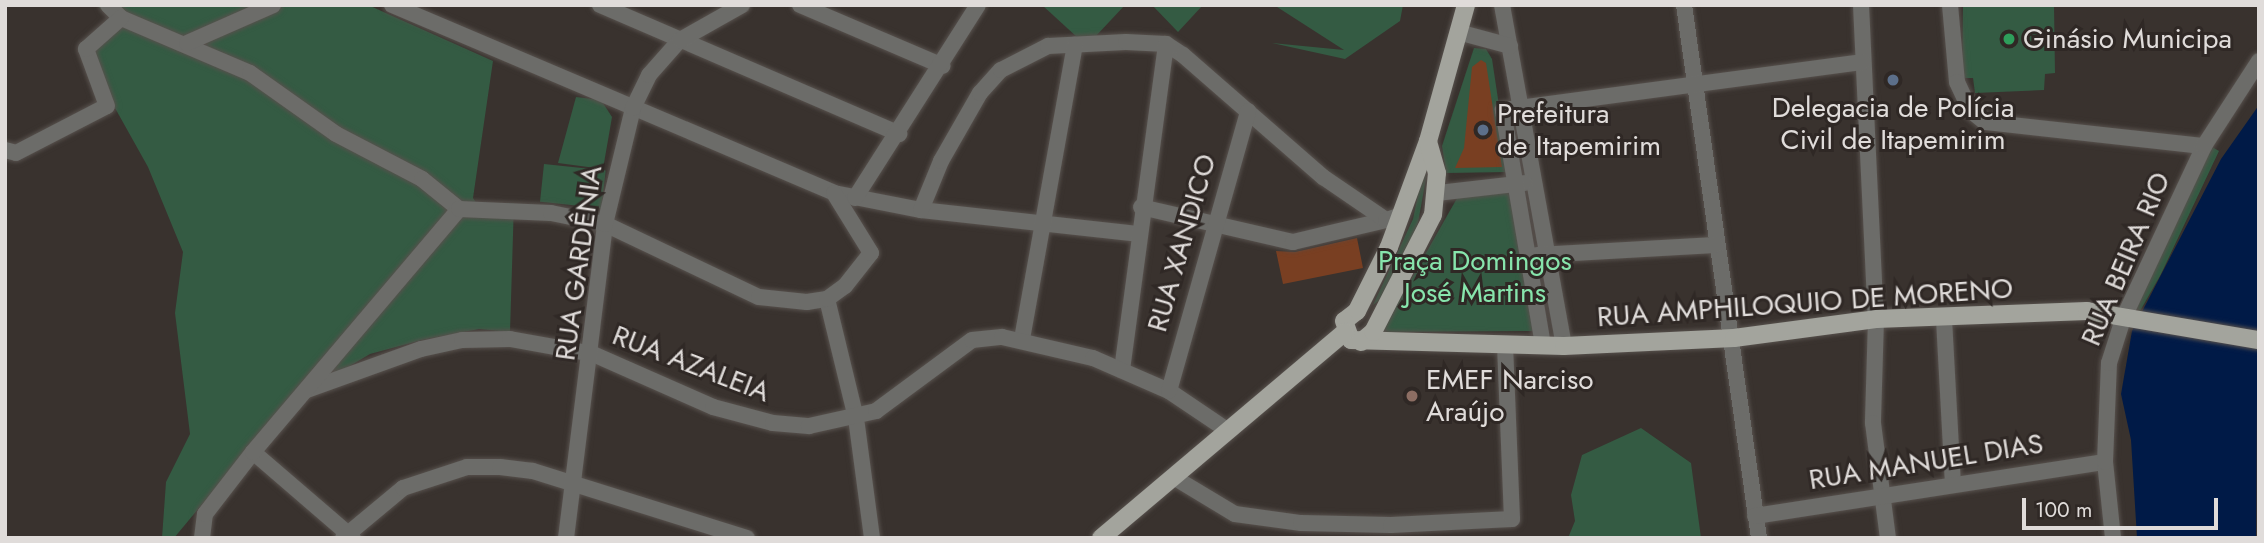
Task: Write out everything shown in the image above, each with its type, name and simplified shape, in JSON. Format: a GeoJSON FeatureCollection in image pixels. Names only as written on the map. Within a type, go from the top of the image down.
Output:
{"type":"FeatureCollection","features":[{"type":"Feature","properties":{"kind":"main road"},"geometry":{"type":"LineString","coordinates":[[1101,538],[1345,332],[1347,316],[1357,311],[1393,217],[1427,141],[1466,5]]}},
{"type":"Feature","properties":{"kind":"main road"},"geometry":{"type":"LineString","coordinates":[[1361,342],[1374,327],[1418,248],[1438,193],[1427,141]]}},
{"type":"Feature","properties":{"kind":"main road"},"geometry":{"type":"LineString","coordinates":[[1357,311],[1371,317],[1374,327]]}},
{"type":"Feature","properties":{"kind":"main road","name":"RUA AMPHILOQUIO DE MORENO"},"geometry":{"type":"LineString","coordinates":[[1543,345],[1734,338],[1876,318],[1944,319],[2087,311],[2259,340]]}},
{"type":"Feature","properties":{"kind":"main road"},"geometry":{"type":"LineString","coordinates":[[1345,332],[1361,342],[1543,345]]}},
{"type":"Feature","properties":{"kind":"street"},"geometry":{"type":"LineString","coordinates":[[108,5],[121,18],[187,43],[250,72],[336,134],[422,179],[459,209],[551,213],[605,224],[759,298],[827,299],[852,279],[871,253],[834,193]]}},
{"type":"Feature","properties":{"kind":"street"},"geometry":{"type":"LineString","coordinates":[[187,43],[273,5]]}},
{"type":"Feature","properties":{"kind":"street"},"geometry":{"type":"LineString","coordinates":[[392,5],[412,8],[633,108],[834,193],[920,210],[1138,234]]}},
{"type":"Feature","properties":{"kind":"street"},"geometry":{"type":"LineString","coordinates":[[600,5],[899,134]]}},
{"type":"Feature","properties":{"kind":"street","name":"RUA GARDÊNIA"},"geometry":{"type":"LineString","coordinates":[[566,538],[593,354],[605,224],[633,108],[649,75],[680,40],[742,5]]}},
{"type":"Feature","properties":{"kind":"street"},"geometry":{"type":"LineString","coordinates":[[800,5],[943,66]]}},
{"type":"Feature","properties":{"kind":"street"},"geometry":{"type":"LineString","coordinates":[[855,198],[943,66],[978,5]]}},
{"type":"Feature","properties":{"kind":"street"},"geometry":{"type":"LineString","coordinates":[[1502,5],[1523,108],[1533,181],[1564,346]]}},
{"type":"Feature","properties":{"kind":"street"},"geometry":{"type":"LineString","coordinates":[[1684,5],[1692,83],[1716,245],[1734,338],[1759,538]]}},
{"type":"Feature","properties":{"kind":"street"},"geometry":{"type":"LineString","coordinates":[[1861,5],[1876,318],[1873,423],[1879,495],[1888,538]]}},
{"type":"Feature","properties":{"kind":"street"},"geometry":{"type":"LineString","coordinates":[[1950,5],[1957,82],[1970,110],[1985,122],[2204,146]]}},
{"type":"Feature","properties":{"kind":"street"},"geometry":{"type":"LineString","coordinates":[[5,150],[16,153],[107,106],[86,49],[121,18]]}},
{"type":"Feature","properties":{"kind":"street"},"geometry":{"type":"LineString","coordinates":[[1458,32],[1510,46]]}},
{"type":"Feature","properties":{"kind":"street"},"geometry":{"type":"LineString","coordinates":[[1122,370],[1141,207],[1166,44]]}},
{"type":"Feature","properties":{"kind":"street"},"geometry":{"type":"LineString","coordinates":[[920,210],[941,161],[989,82],[1028,53],[1075,45],[1166,44],[1248,111],[1307,165],[1393,217]]}},
{"type":"Feature","properties":{"kind":"street"},"geometry":{"type":"LineString","coordinates":[[1022,339],[1075,45]]}},
{"type":"Feature","properties":{"kind":"street","name":"RUA BEIRA RIO"},"geometry":{"type":"LineString","coordinates":[[2113,538],[2105,462],[2109,363],[2204,146],[2259,61]]}},
{"type":"Feature","properties":{"kind":"street"},"geometry":{"type":"LineString","coordinates":[[1543,345],[1503,110],[1863,62]]}},
{"type":"Feature","properties":{"kind":"street","name":"RUA XANDICO"},"geometry":{"type":"LineString","coordinates":[[1169,391],[1213,225],[1248,111]]}},
{"type":"Feature","properties":{"kind":"street"},"geometry":{"type":"LineString","coordinates":[[1438,193],[1533,181]]}},
{"type":"Feature","properties":{"kind":"street"},"geometry":{"type":"LineString","coordinates":[[1141,207],[1293,242],[1393,217]]}},
{"type":"Feature","properties":{"kind":"street"},"geometry":{"type":"LineString","coordinates":[[202,538],[205,514],[253,452],[459,209]]}},
{"type":"Feature","properties":{"kind":"street"},"geometry":{"type":"LineString","coordinates":[[1528,255],[1716,245]]}},
{"type":"Feature","properties":{"kind":"street"},"geometry":{"type":"LineString","coordinates":[[827,299],[856,418],[872,538]]}},
{"type":"Feature","properties":{"kind":"street"},"geometry":{"type":"LineString","coordinates":[[1944,319],[1953,482]]}},
{"type":"Feature","properties":{"kind":"street","name":"RUA AZALEIA"},"geometry":{"type":"LineString","coordinates":[[307,390],[462,340],[510,339],[593,354],[748,417],[793,426],[856,418],[885,405],[972,340],[1022,339],[1122,370],[1169,391],[1227,430]]}},
{"type":"Feature","properties":{"kind":"street"},"geometry":{"type":"LineString","coordinates":[[1175,478],[1235,514],[1327,531],[1391,532],[1483,520],[1512,519],[1505,344]]}},
{"type":"Feature","properties":{"kind":"street"},"geometry":{"type":"LineString","coordinates":[[253,452],[348,536],[403,488],[467,467],[533,471],[747,538]]}},
{"type":"Feature","properties":{"kind":"street","name":"RUA MANUEL DIAS"},"geometry":{"type":"LineString","coordinates":[[1755,516],[1953,482],[2105,462]]}},
{"type":"Feature","properties":{"kind":"street"},"geometry":{"type":"LineString","coordinates":[[1483,520],[1484,538]]}},
{"type":"Feature","properties":{"kind":"green space"},"geometry":{"type":"Polygon","coordinates":[[[96,5],[368,5],[493,61],[473,198],[477,204],[514,203],[510,332],[479,329],[422,340],[370,354],[323,382],[263,431],[174,538],[162,538],[166,482],[190,434],[175,313],[183,252],[148,167],[82,49],[114,19],[96,5]]]}},
{"type":"Feature","properties":{"kind":"green space"},"geometry":{"type":"Polygon","coordinates":[[[1042,5],[1125,5],[1095,37],[1078,38],[1042,5]]]}},
{"type":"Feature","properties":{"kind":"green space"},"geometry":{"type":"Polygon","coordinates":[[[1152,5],[1203,5],[1178,32],[1152,5]]]}},
{"type":"Feature","properties":{"kind":"green space"},"geometry":{"type":"Polygon","coordinates":[[[1274,5],[1403,5],[1400,21],[1345,59],[1272,43],[1344,50],[1274,5]]]}},
{"type":"Feature","properties":{"kind":"green space","name":"Ginásio Municipa"},"geometry":{"type":"Polygon","coordinates":[[[1963,5],[2054,5],[2055,73],[2045,74],[2044,90],[1975,93],[1973,78],[1962,78],[1963,5]]]}},
{"type":"Feature","properties":{"kind":"green space"},"geometry":{"type":"Polygon","coordinates":[[[1474,48],[1486,49],[1492,59],[1509,172],[1446,173],[1442,146],[1474,48]]]}},
{"type":"Feature","properties":{"kind":"green space"},"geometry":{"type":"Polygon","coordinates":[[[576,97],[601,100],[612,117],[603,169],[558,163],[576,97]]]}},
{"type":"Feature","properties":{"kind":"green space"},"geometry":{"type":"Polygon","coordinates":[[[2212,147],[2219,151],[2161,274],[2140,311],[2133,308],[2212,147]]]}},
{"type":"Feature","properties":{"kind":"green space"},"geometry":{"type":"Polygon","coordinates":[[[544,164],[606,170],[602,208],[540,202],[544,164]]]}},
{"type":"Feature","properties":{"kind":"green space"},"geometry":{"type":"Polygon","coordinates":[[[1427,173],[1418,223],[1386,295],[1373,305],[1413,219],[1422,174],[1427,173]]]}},
{"type":"Feature","properties":{"kind":"green space","name":"Praça Domingos José Martins"},"geometry":{"type":"Polygon","coordinates":[[[1513,188],[1540,331],[1381,332],[1460,193],[1513,188]]]}},
{"type":"Feature","properties":{"kind":"green space"},"geometry":{"type":"Polygon","coordinates":[[[1641,428],[1691,463],[1701,538],[1568,538],[1575,521],[1571,495],[1582,455],[1641,428]]]}},
{"type":"Feature","properties":{"kind":"water"},"geometry":{"type":"Polygon","coordinates":[[[2259,105],[2256,538],[2137,538],[2131,440],[2121,394],[2132,331],[2221,159],[2259,105]]]}},
{"type":"Feature","properties":{"kind":"building","name":"Prefeitura de Itapemirim"},"geometry":{"type":"Polygon","coordinates":[[[1481,60],[1486,63],[1502,167],[1455,168],[1464,148],[1472,67],[1481,60]]]}},
{"type":"Feature","properties":{"kind":"building"},"geometry":{"type":"Polygon","coordinates":[[[1357,238],[1363,268],[1283,284],[1276,251],[1295,252],[1357,238]]]}},
{"type":"Feature","properties":{"kind":"place","name":"Ginásio Municipa"},"geometry":{"type":"Point","coordinates":[2009,39]}},
{"type":"Feature","properties":{"kind":"place","name":"Delegacia de Polícia Civil de Itapemirim"},"geometry":{"type":"Point","coordinates":[1893,80]}},
{"type":"Feature","properties":{"kind":"place","name":"Prefeitura de Itapemirim"},"geometry":{"type":"Point","coordinates":[1483,130]}},
{"type":"Feature","properties":{"kind":"place","name":"EMEF Narciso Araújo"},"geometry":{"type":"Point","coordinates":[1412,396]}}]}
